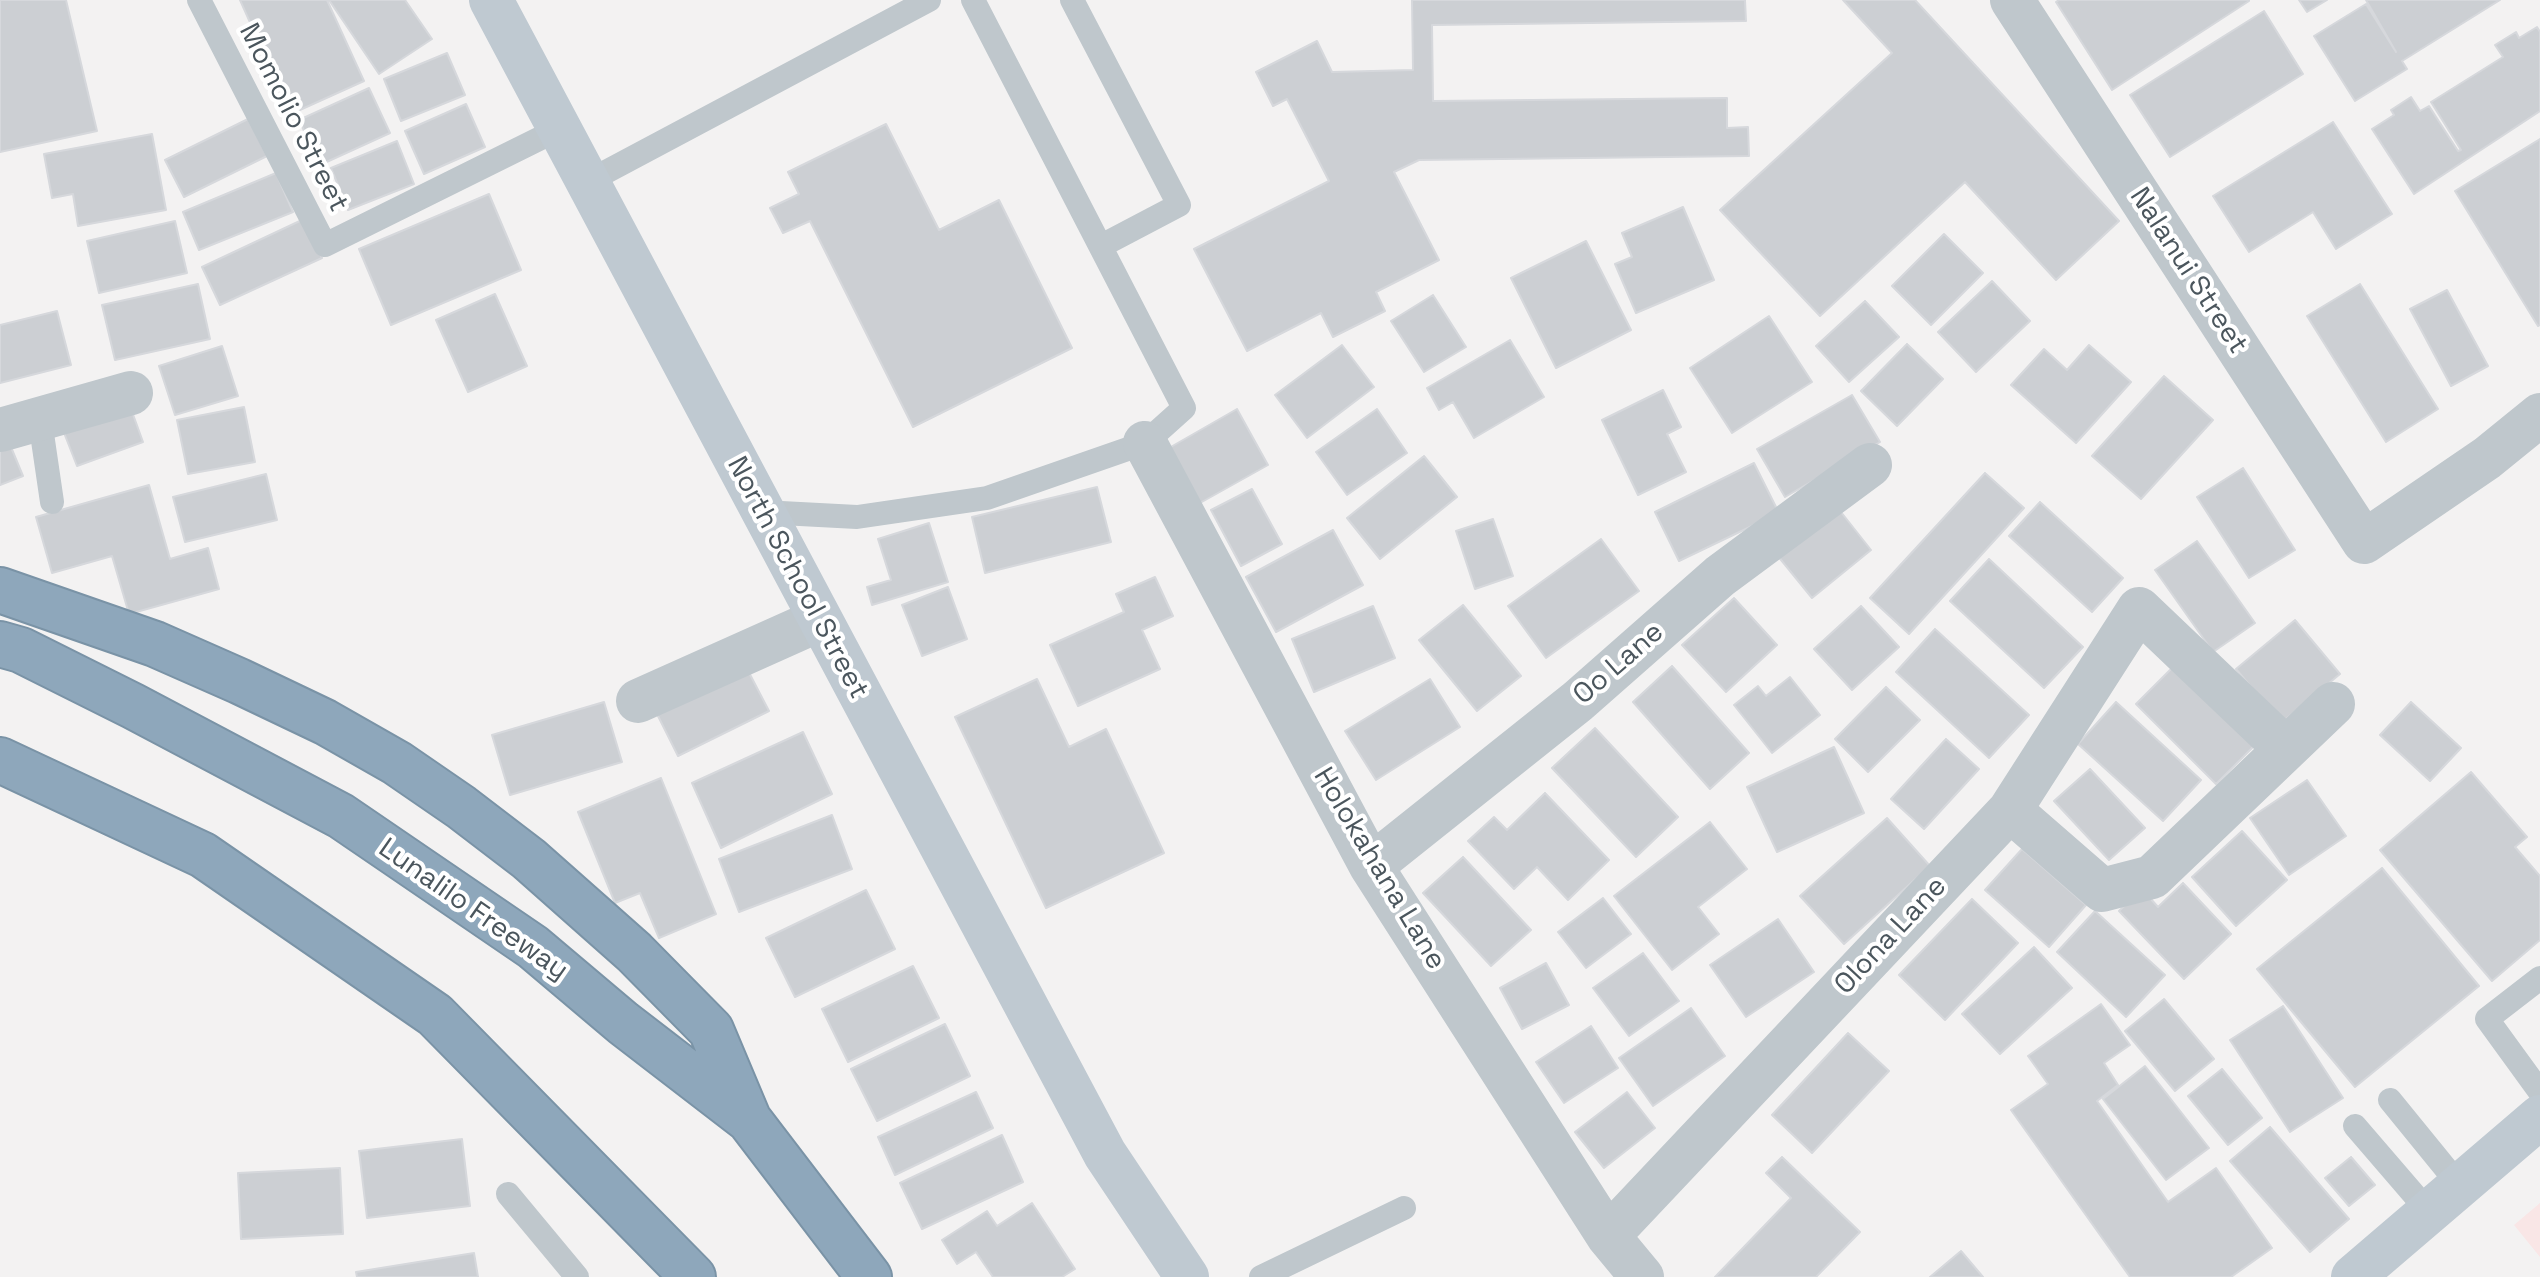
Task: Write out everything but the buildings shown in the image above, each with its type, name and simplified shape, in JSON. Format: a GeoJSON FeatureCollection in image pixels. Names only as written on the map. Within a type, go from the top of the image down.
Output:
{"type":"FeatureCollection","features":[{"type":"Feature","properties":{"kind":"highway"},"geometry":{"type":"LineString","coordinates":[[0,590],[155,644],[239,681],[325,722],[397,763],[461,807],[529,859],[634,952],[711,1030],[749,1120]]}},
{"type":"Feature","properties":{"kind":"highway","name":"Lunalilo Freeway"},"geometry":{"type":"LineString","coordinates":[[11,647],[237,758],[341,816],[533,947],[623,1023],[749,1120],[869,1277]]}},
{"type":"Feature","properties":{"kind":"highway"},"geometry":{"type":"LineString","coordinates":[[0,760],[203,855],[435,1015],[693,1277]]}},
{"type":"Feature","properties":{"kind":"main road","name":"North School Street"},"geometry":{"type":"LineString","coordinates":[[491,0],[1105,1154],[1187,1277]]}},
{"type":"Feature","properties":{"kind":"main road"},"geometry":{"type":"LineString","coordinates":[[2353,1277],[2540,1117]]}},
{"type":"Feature","properties":{"kind":"main road","name":"North School Street"},"geometry":{"type":"LineString","coordinates":[[1105,1154],[1154,1277]]}},
{"type":"Feature","properties":{"kind":"street","name":"Nalanui Street"},"geometry":{"type":"LineString","coordinates":[[2012,0],[2364,542],[2487,458],[2540,415]]}},
{"type":"Feature","properties":{"kind":"street"},"geometry":{"type":"LineString","coordinates":[[20,425],[131,393]]}},
{"type":"Feature","properties":{"kind":"street","name":"Holokahana Lane"},"geometry":{"type":"LineString","coordinates":[[1145,443],[1371,866],[1608,1236],[1642,1277]]}},
{"type":"Feature","properties":{"kind":"street","name":"Oo Lane"},"geometry":{"type":"LineString","coordinates":[[1371,866],[1578,701],[1720,576],[1870,465]]}},
{"type":"Feature","properties":{"kind":"street","name":"Olona Lane"},"geometry":{"type":"LineString","coordinates":[[1608,1236],[2010,810],[2139,609],[2286,749]]}},
{"type":"Feature","properties":{"kind":"street"},"geometry":{"type":"LineString","coordinates":[[638,701],[819,620]]}},
{"type":"Feature","properties":{"kind":"street"},"geometry":{"type":"LineString","coordinates":[[2010,810],[2102,890],[2152,877],[2333,704]]}},
{"type":"Feature","properties":{"kind":"lane","name":"Momolio Street"},"geometry":{"type":"LineString","coordinates":[[199,0],[325,245],[559,129]]}},
{"type":"Feature","properties":{"kind":"lane"},"geometry":{"type":"LineString","coordinates":[[587,182],[929,0]]}},
{"type":"Feature","properties":{"kind":"lane"},"geometry":{"type":"LineString","coordinates":[[762,512],[857,517],[987,498],[1145,443],[1184,408],[973,0]]}},
{"type":"Feature","properties":{"kind":"lane"},"geometry":{"type":"LineString","coordinates":[[1072,0],[1179,205],[1101,246]]}},
{"type":"Feature","properties":{"kind":"lane"},"geometry":{"type":"LineString","coordinates":[[20,425],[52,502]]}},
{"type":"Feature","properties":{"kind":"lane"},"geometry":{"type":"LineString","coordinates":[[2540,978],[2487,1019],[2540,1092]]}},
{"type":"Feature","properties":{"kind":"lane"},"geometry":{"type":"LineString","coordinates":[[2390,1100],[2444,1199]]}},
{"type":"Feature","properties":{"kind":"lane"},"geometry":{"type":"LineString","coordinates":[[2355,1126],[2444,1199]]}},
{"type":"Feature","properties":{"kind":"lane"},"geometry":{"type":"LineString","coordinates":[[508,1194],[577,1277]]}},
{"type":"Feature","properties":{"kind":"lane"},"geometry":{"type":"LineString","coordinates":[[1261,1277],[1293,1270],[1404,1208]]}},
{"type":"Feature","properties":{"kind":"shaded area"},"geometry":{"type":"Polygon","coordinates":[[[2540,1203],[2540,1257],[2514,1225],[2540,1203]]]}}]}
